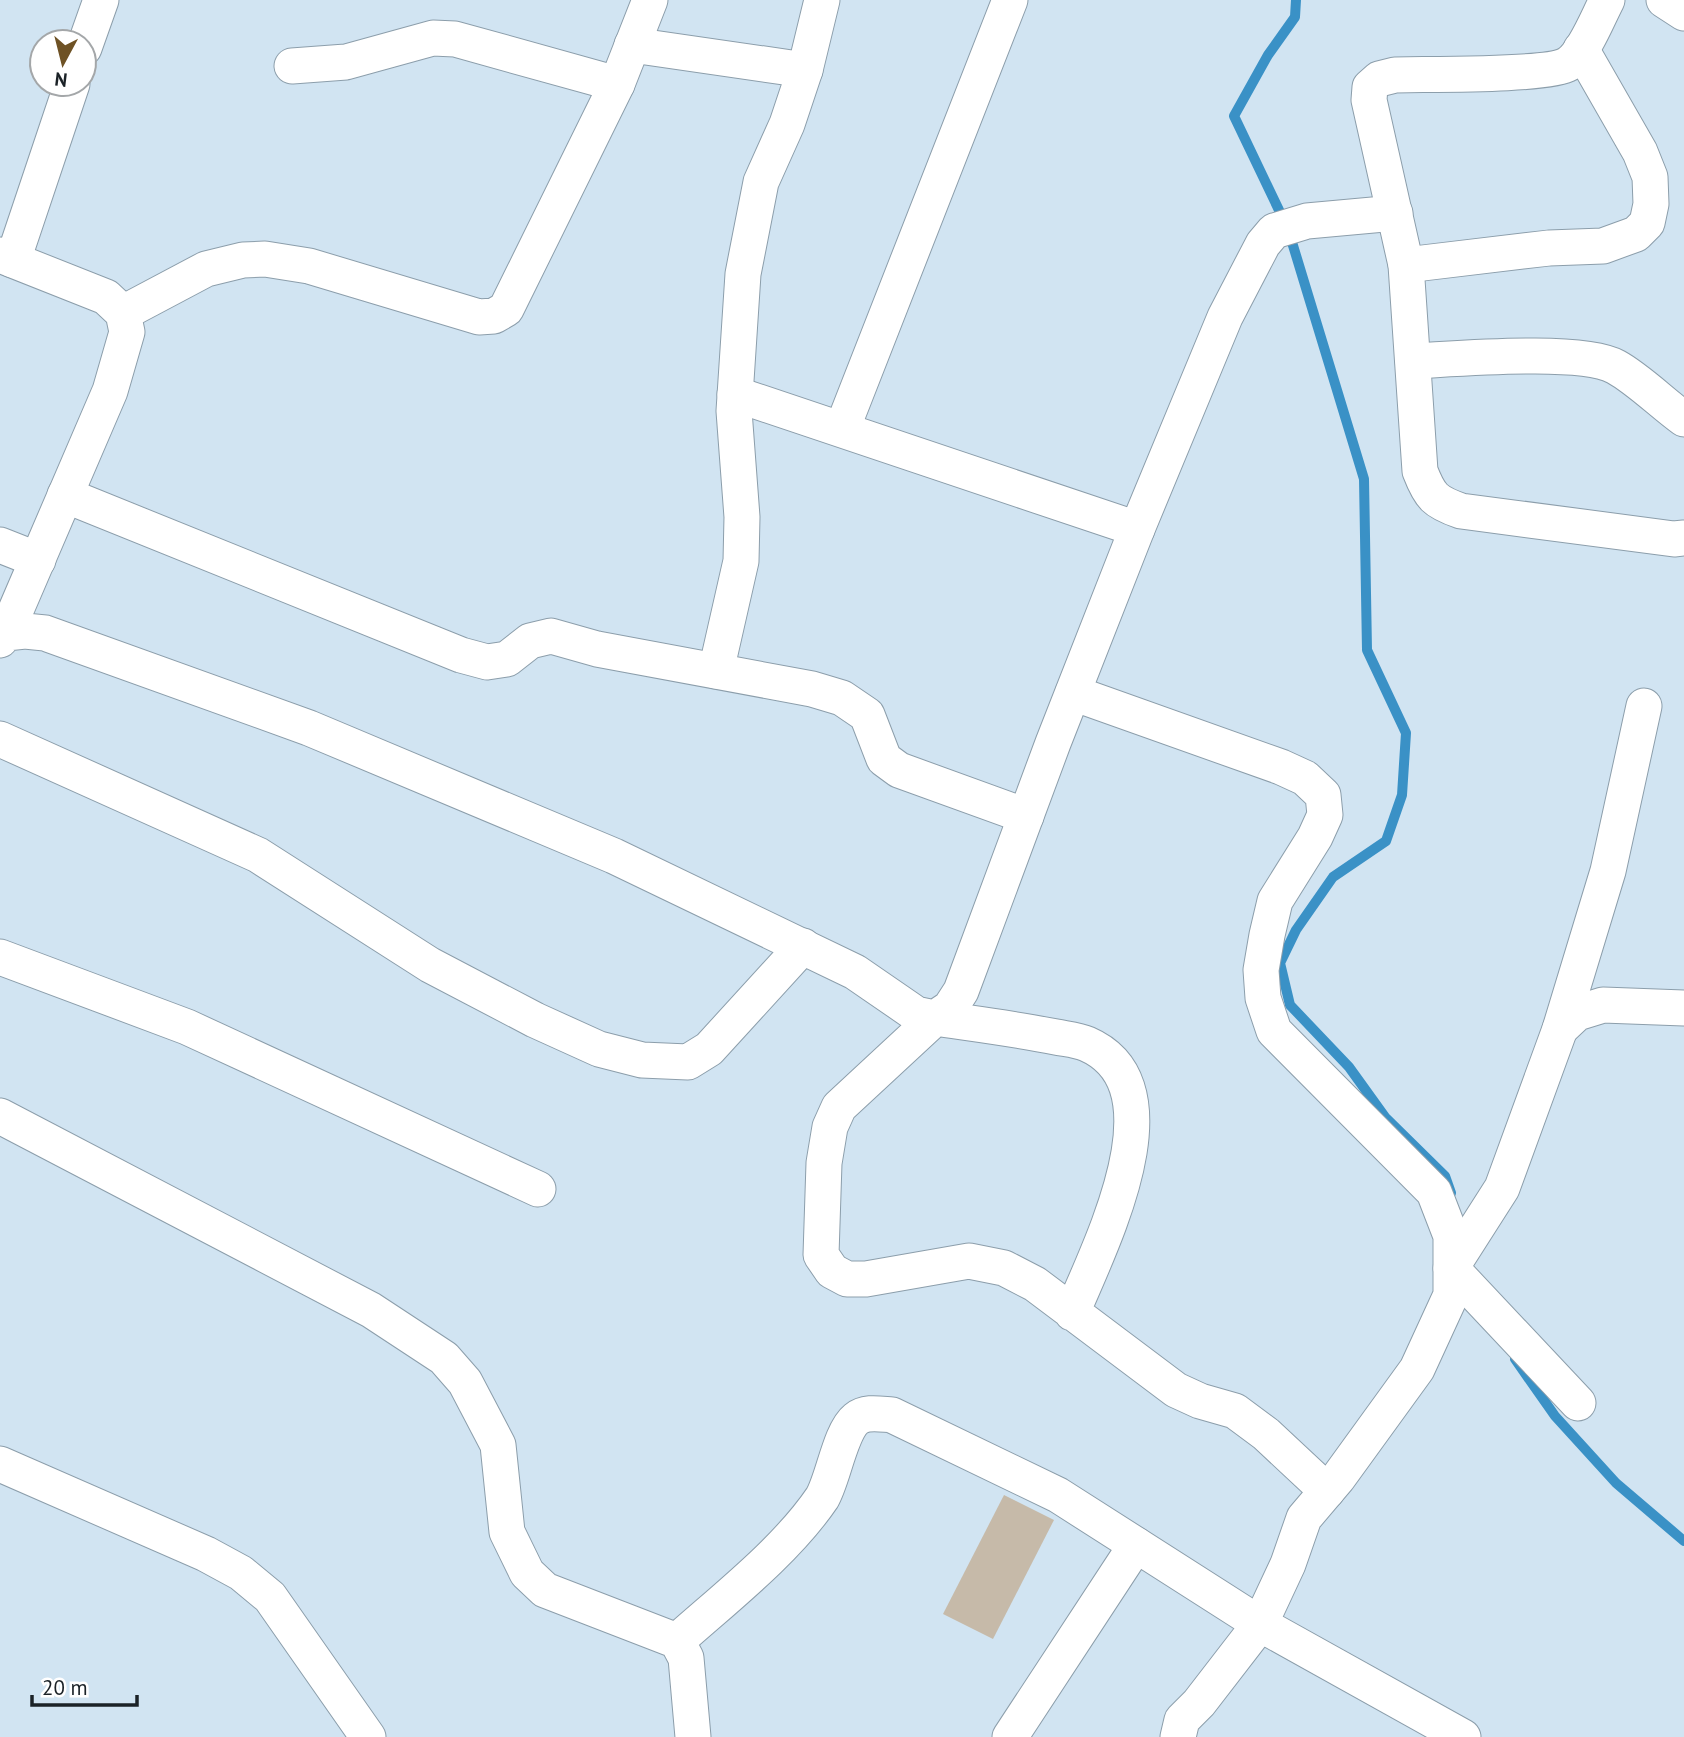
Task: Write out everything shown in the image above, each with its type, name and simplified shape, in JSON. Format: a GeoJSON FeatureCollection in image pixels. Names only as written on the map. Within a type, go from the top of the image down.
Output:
{"type":"FeatureCollection","features":[{"type":"Feature","properties":{"kind":"street"},"geometry":{"type":"LineString","coordinates":[[91,28],[101,0]]}},
{"type":"Feature","properties":{"kind":"street"},"geometry":{"type":"LineString","coordinates":[[123,313],[206,269],[243,260],[265,259],[309,266],[479,317],[494,316],[506,309],[617,84],[650,0]]}},
{"type":"Feature","properties":{"kind":"street"},"geometry":{"type":"LineString","coordinates":[[716,671],[741,561],[742,517],[734,411],[743,274],[761,182],[787,124],[805,70],[822,0]]}},
{"type":"Feature","properties":{"kind":"street"},"geometry":{"type":"LineString","coordinates":[[842,429],[1010,0]]}},
{"type":"Feature","properties":{"kind":"street"},"geometry":{"type":"LineString","coordinates":[[1606,0],[1581,49],[1568,64],[1556,68],[1520,71],[1395,75],[1379,79],[1370,87],[1369,100],[1406,265],[1420,471],[1428,492],[1440,503],[1461,511],[1674,539],[1684,538]]}},
{"type":"Feature","properties":{"kind":"street"},"geometry":{"type":"LineString","coordinates":[[1664,0],[1684,13]]}},
{"type":"Feature","properties":{"kind":"street"},"geometry":{"type":"LineString","coordinates":[[292,66],[346,62],[433,38],[455,39],[617,84]]}},
{"type":"Feature","properties":{"kind":"street"},"geometry":{"type":"LineString","coordinates":[[632,45],[805,70]]}},
{"type":"Feature","properties":{"kind":"street"},"geometry":{"type":"LineString","coordinates":[[1406,265],[1549,248],[1603,246],[1636,234],[1647,223],[1651,204],[1650,177],[1640,152],[1581,49]]}},
{"type":"Feature","properties":{"kind":"street"},"geometry":{"type":"LineString","coordinates":[[3,637],[110,391],[127,332],[123,313],[106,297],[7,258],[67,98]]}},
{"type":"Feature","properties":{"kind":"street"},"geometry":{"type":"LineString","coordinates":[[1327,1491],[1266,1434],[1235,1411],[1200,1401],[1176,1390],[1035,1284],[1004,1268],[969,1261],[866,1279],[847,1279],[832,1271],[821,1255],[824,1163],[830,1127],[839,1107],[935,1018],[950,1008],[961,991],[1137,529],[1225,317],[1263,244],[1274,231],[1307,221],[1395,213]]}},
{"type":"Feature","properties":{"kind":"street"},"geometry":{"type":"LineString","coordinates":[[1413,361],[1541,356],[1602,361],[1616,367],[1684,419]]}},
{"type":"Feature","properties":{"kind":"street"},"geometry":{"type":"LineString","coordinates":[[735,394],[1137,529]]}},
{"type":"Feature","properties":{"kind":"street"},"geometry":{"type":"LineString","coordinates":[[65,495],[461,655],[487,662],[507,659],[530,641],[551,636],[597,649],[812,689],[842,698],[867,715],[884,759],[899,771],[1026,816]]}},
{"type":"Feature","properties":{"kind":"street"},"geometry":{"type":"LineString","coordinates":[[0,545],[38,560]]}},
{"type":"Feature","properties":{"kind":"street"},"geometry":{"type":"LineString","coordinates":[[3,637],[25,631],[45,633],[309,728],[614,856],[855,972],[916,1014],[1086,1043],[1111,1058],[1127,1083],[1133,1116],[1129,1148],[1117,1202],[1072,1313]]}},
{"type":"Feature","properties":{"kind":"street"},"geometry":{"type":"LineString","coordinates":[[1073,693],[1281,767],[1305,778],[1323,795],[1325,815],[1315,838],[1275,901],[1261,970],[1263,998],[1274,1031],[1434,1192],[1451,1236],[1451,1295],[1417,1369],[1304,1518],[1260,1625],[1199,1703],[1182,1720],[1178,1737]]}},
{"type":"Feature","properties":{"kind":"street"},"geometry":{"type":"LineString","coordinates":[[1451,1268],[1502,1188],[1560,1029],[1608,871],[1644,706]]}},
{"type":"Feature","properties":{"kind":"street"},"geometry":{"type":"LineString","coordinates":[[0,739],[258,855],[430,965],[535,1020],[599,1049],[642,1060],[688,1062],[709,1049],[803,946]]}},
{"type":"Feature","properties":{"kind":"street"},"geometry":{"type":"LineString","coordinates":[[0,957],[187,1027],[538,1189]]}},
{"type":"Feature","properties":{"kind":"street"},"geometry":{"type":"LineString","coordinates":[[1560,1029],[1577,1013],[1603,1005],[1684,1008]]}},
{"type":"Feature","properties":{"kind":"street"},"geometry":{"type":"LineString","coordinates":[[0,1116],[371,1310],[444,1358],[465,1382],[498,1445],[507,1532],[527,1573],[545,1590],[677,1642],[686,1658],[693,1737]]}},
{"type":"Feature","properties":{"kind":"street"},"geometry":{"type":"LineString","coordinates":[[1451,1268],[1578,1403]]}},
{"type":"Feature","properties":{"kind":"street"},"geometry":{"type":"LineString","coordinates":[[677,1642],[760,1567],[807,1518],[824,1495],[854,1420],[871,1412],[891,1415],[1058,1494],[1260,1625],[1463,1737]]}},
{"type":"Feature","properties":{"kind":"street"},"geometry":{"type":"LineString","coordinates":[[0,1464],[206,1553],[241,1573],[270,1597],[368,1737]]}},
{"type":"Feature","properties":{"kind":"street"},"geometry":{"type":"LineString","coordinates":[[1010,1737],[1136,1545]]}},
{"type":"Feature","properties":{"kind":"building"},"geometry":{"type":"Polygon","coordinates":[[[1004,1495],[1054,1520],[993,1639],[943,1614],[1004,1495]]]}},
{"type":"Feature","properties":{"kind":"waterway"},"geometry":{"type":"LineString","coordinates":[[1296,0],[1295,17],[1268,55],[1234,116],[1288,229],[1364,479],[1367,650],[1406,733],[1402,795],[1386,841],[1333,877],[1296,930],[1280,963],[1290,1005],[1349,1067],[1385,1117],[1445,1176],[1451,1193]]}},
{"type":"Feature","properties":{"kind":"waterway"},"geometry":{"type":"LineString","coordinates":[[1515,1359],[1555,1416],[1616,1483],[1684,1541]]}}]}
